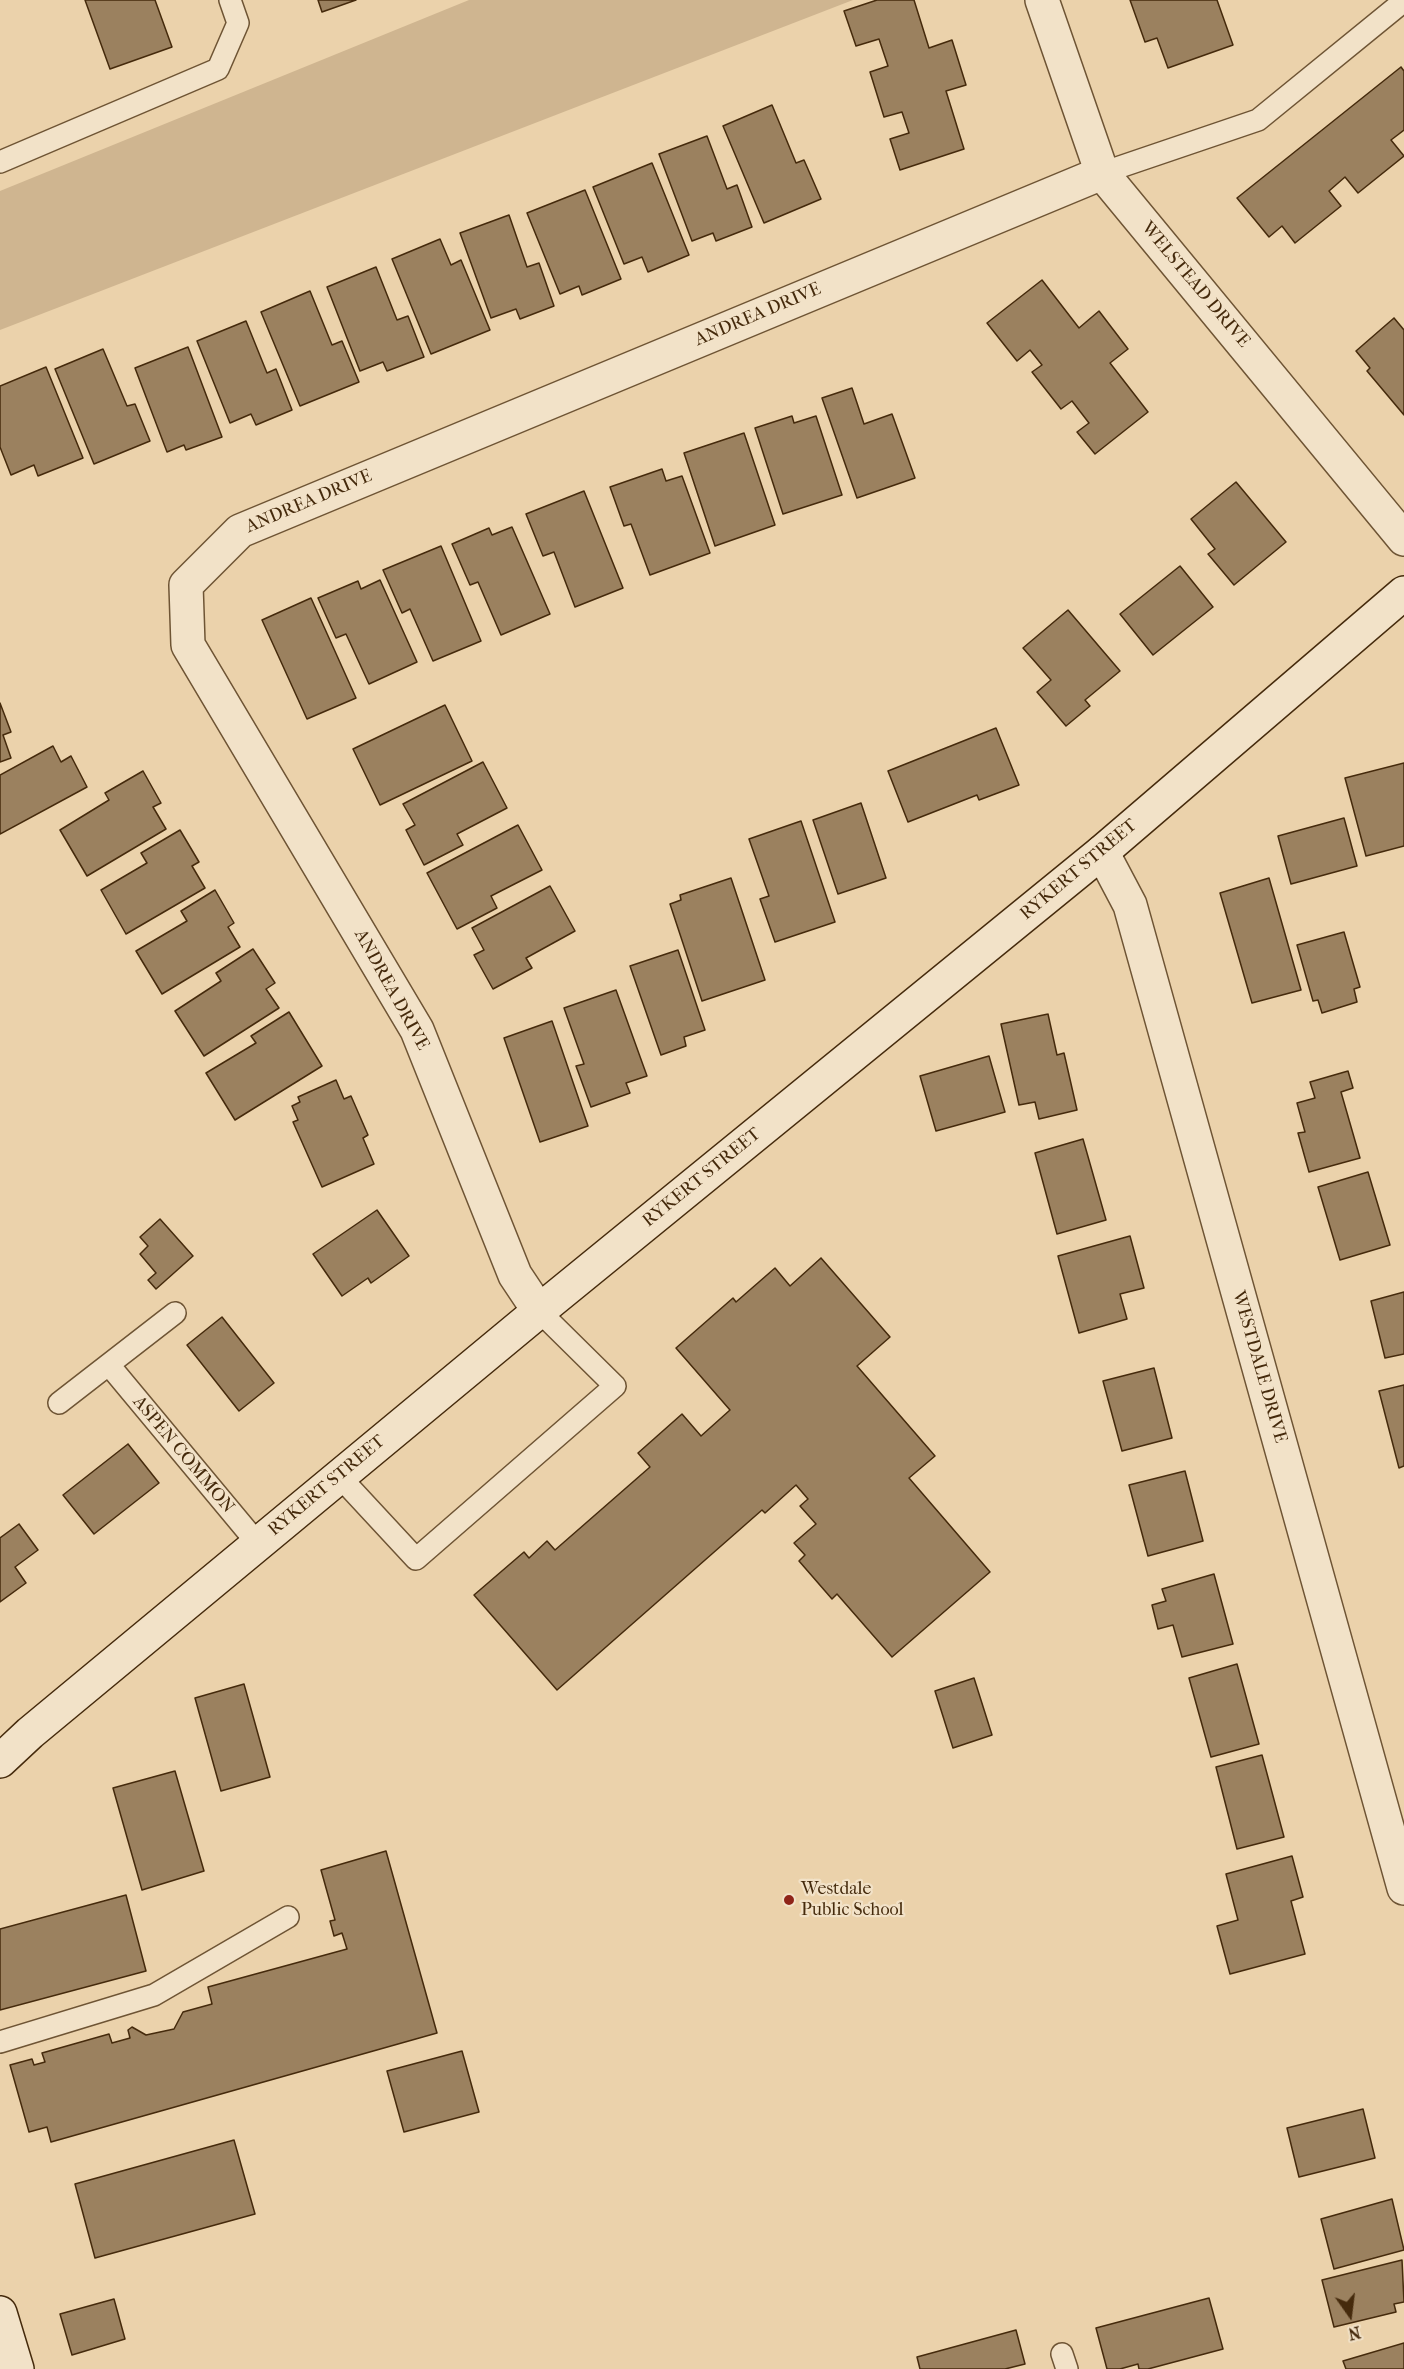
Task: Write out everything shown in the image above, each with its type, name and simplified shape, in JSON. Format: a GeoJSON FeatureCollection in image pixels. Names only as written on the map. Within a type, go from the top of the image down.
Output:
{"type":"FeatureCollection","features":[{"type":"Feature","properties":{"kind":"street","name":"WELSTEAD DRIVE"},"geometry":{"type":"LineString","coordinates":[[1042,0],[1102,173],[1404,539]]}},
{"type":"Feature","properties":{"kind":"street","name":"ANDREA DRIVE"},"geometry":{"type":"LineString","coordinates":[[539,1311],[515,1275],[417,1030],[188,645],[186,585],[240,531],[1102,173]]}},
{"type":"Feature","properties":{"kind":"street","name":"RYKERT STREET"},"geometry":{"type":"LineString","coordinates":[[0,1761],[30,1733],[539,1311],[1102,852],[1404,593]]}},
{"type":"Feature","properties":{"kind":"street","name":"WESTDALE DRIVE"},"geometry":{"type":"LineString","coordinates":[[1102,852],[1130,905],[1404,1887]]}},
{"type":"Feature","properties":{"kind":"street"},"geometry":{"type":"LineString","coordinates":[[0,1746],[30,1733]]}},
{"type":"Feature","properties":{"kind":"street"},"geometry":{"type":"LineString","coordinates":[[0,2313],[17,2369]]}},
{"type":"Feature","properties":{"kind":"lane"},"geometry":{"type":"LineString","coordinates":[[0,162],[218,69],[238,23],[230,0]]}},
{"type":"Feature","properties":{"kind":"lane"},"geometry":{"type":"LineString","coordinates":[[1102,173],[1258,120],[1404,1]]}},
{"type":"Feature","properties":{"kind":"lane"},"geometry":{"type":"LineString","coordinates":[[339,1476],[416,1558],[615,1386],[539,1311]]}},
{"type":"Feature","properties":{"kind":"lane"},"geometry":{"type":"LineString","coordinates":[[59,1403],[175,1313]]}},
{"type":"Feature","properties":{"kind":"lane","name":"ASPEN COMMON"},"geometry":{"type":"LineString","coordinates":[[109,1365],[258,1544]]}},
{"type":"Feature","properties":{"kind":"lane"},"geometry":{"type":"LineString","coordinates":[[0,2042],[154,1995],[288,1917]]}},
{"type":"Feature","properties":{"kind":"shaded area"},"geometry":{"type":"Polygon","coordinates":[[[469,0],[853,0],[0,330],[0,191],[469,0]]]}},
{"type":"Feature","properties":{"kind":"building"},"geometry":{"type":"Polygon","coordinates":[[[85,0],[155,0],[172,47],[110,69],[85,0]]]}},
{"type":"Feature","properties":{"kind":"building"},"geometry":{"type":"Polygon","coordinates":[[[318,0],[356,0],[322,12],[318,0]]]}},
{"type":"Feature","properties":{"kind":"building"},"geometry":{"type":"Polygon","coordinates":[[[877,0],[914,0],[929,48],[952,40],[966,85],[946,91],[964,149],[900,170],[890,139],[909,133],[902,112],[884,117],[870,72],[888,66],[879,39],[856,46],[844,11],[877,0]]]}},
{"type":"Feature","properties":{"kind":"building"},"geometry":{"type":"Polygon","coordinates":[[[1130,0],[1217,0],[1233,45],[1168,68],[1157,38],[1145,42],[1130,0]]]}},
{"type":"Feature","properties":{"kind":"building"},"geometry":{"type":"Polygon","coordinates":[[[1401,67],[1404,71],[1404,130],[1391,140],[1404,156],[1358,193],[1345,177],[1329,191],[1341,206],[1295,243],[1282,226],[1269,237],[1237,198],[1401,67]]]}},
{"type":"Feature","properties":{"kind":"building"},"geometry":{"type":"Polygon","coordinates":[[[772,105],[796,163],[804,160],[821,199],[764,223],[723,126],[772,105]]]}},
{"type":"Feature","properties":{"kind":"building"},"geometry":{"type":"Polygon","coordinates":[[[707,136],[727,189],[737,185],[752,227],[716,241],[713,233],[692,241],[659,154],[707,136]]]}},
{"type":"Feature","properties":{"kind":"building"},"geometry":{"type":"Polygon","coordinates":[[[652,163],[689,255],[648,272],[642,257],[624,264],[593,187],[652,163]]]}},
{"type":"Feature","properties":{"kind":"building"},"geometry":{"type":"Polygon","coordinates":[[[585,190],[621,279],[582,295],[579,286],[560,294],[527,213],[585,190]]]}},
{"type":"Feature","properties":{"kind":"building"},"geometry":{"type":"Polygon","coordinates":[[[509,215],[527,267],[539,263],[554,306],[520,319],[516,309],[491,318],[460,233],[509,215]]]}},
{"type":"Feature","properties":{"kind":"building"},"geometry":{"type":"Polygon","coordinates":[[[440,239],[451,265],[461,260],[490,330],[431,354],[392,259],[440,239]]]}},
{"type":"Feature","properties":{"kind":"building"},"geometry":{"type":"Polygon","coordinates":[[[376,267],[397,320],[408,316],[424,357],[387,371],[383,362],[360,371],[327,287],[376,267]]]}},
{"type":"Feature","properties":{"kind":"building"},"geometry":{"type":"Polygon","coordinates":[[[1042,280],[1079,328],[1099,311],[1128,349],[1110,363],[1148,412],[1095,454],[1077,432],[1089,423],[1072,401],[1061,409],[1032,372],[1042,365],[1030,350],[1017,361],[987,323],[1042,280]]]}},
{"type":"Feature","properties":{"kind":"building"},"geometry":{"type":"Polygon","coordinates":[[[310,291],[332,345],[342,341],[359,382],[300,406],[261,312],[310,291]]]}},
{"type":"Feature","properties":{"kind":"building"},"geometry":{"type":"Polygon","coordinates":[[[1394,318],[1404,330],[1404,415],[1367,371],[1370,368],[1356,351],[1394,318]]]}},
{"type":"Feature","properties":{"kind":"building"},"geometry":{"type":"Polygon","coordinates":[[[246,321],[267,373],[276,369],[292,410],[256,425],[251,414],[230,423],[197,341],[246,321]]]}},
{"type":"Feature","properties":{"kind":"building"},"geometry":{"type":"Polygon","coordinates":[[[188,347],[222,437],[186,450],[184,445],[167,452],[135,368],[188,347]]]}},
{"type":"Feature","properties":{"kind":"building"},"geometry":{"type":"Polygon","coordinates":[[[103,349],[127,406],[135,404],[150,441],[94,464],[55,369],[103,349]]]}},
{"type":"Feature","properties":{"kind":"building"},"geometry":{"type":"Polygon","coordinates":[[[46,367],[83,458],[38,476],[34,465],[11,475],[0,447],[0,386],[46,367]]]}},
{"type":"Feature","properties":{"kind":"building"},"geometry":{"type":"Polygon","coordinates":[[[852,388],[864,424],[892,414],[915,478],[857,498],[822,398],[852,388]]]}},
{"type":"Feature","properties":{"kind":"building"},"geometry":{"type":"Polygon","coordinates":[[[792,416],[794,423],[816,416],[842,495],[783,514],[755,428],[792,416]]]}},
{"type":"Feature","properties":{"kind":"building"},"geometry":{"type":"Polygon","coordinates":[[[744,433],[775,525],[715,546],[684,453],[744,433]]]}},
{"type":"Feature","properties":{"kind":"building"},"geometry":{"type":"Polygon","coordinates":[[[662,469],[666,481],[682,476],[710,553],[650,575],[631,524],[624,526],[610,487],[662,469]]]}},
{"type":"Feature","properties":{"kind":"building"},"geometry":{"type":"Polygon","coordinates":[[[1236,482],[1286,542],[1234,585],[1208,554],[1215,549],[1191,519],[1236,482]]]}},
{"type":"Feature","properties":{"kind":"building"},"geometry":{"type":"Polygon","coordinates":[[[584,491],[623,588],[575,607],[554,552],[543,556],[526,514],[584,491]]]}},
{"type":"Feature","properties":{"kind":"building"},"geometry":{"type":"Polygon","coordinates":[[[512,527],[550,614],[501,635],[478,582],[470,585],[452,544],[489,528],[492,535],[512,527]]]}},
{"type":"Feature","properties":{"kind":"building"},"geometry":{"type":"Polygon","coordinates":[[[441,546],[481,641],[433,661],[410,609],[402,613],[383,570],[441,546]]]}},
{"type":"Feature","properties":{"kind":"building"},"geometry":{"type":"Polygon","coordinates":[[[1180,566],[1213,607],[1153,655],[1120,614],[1180,566]]]}},
{"type":"Feature","properties":{"kind":"building"},"geometry":{"type":"Polygon","coordinates":[[[380,580],[417,662],[369,684],[346,634],[336,638],[318,598],[358,581],[361,589],[380,580]]]}},
{"type":"Feature","properties":{"kind":"building"},"geometry":{"type":"Polygon","coordinates":[[[311,598],[356,698],[307,719],[262,620],[311,598]]]}},
{"type":"Feature","properties":{"kind":"building"},"geometry":{"type":"Polygon","coordinates":[[[1068,610],[1120,671],[1085,700],[1090,706],[1066,726],[1037,692],[1051,680],[1023,648],[1068,610]]]}},
{"type":"Feature","properties":{"kind":"building"},"geometry":{"type":"Polygon","coordinates":[[[0,703],[11,732],[3,735],[11,758],[0,762],[0,703]]]}},
{"type":"Feature","properties":{"kind":"building"},"geometry":{"type":"Polygon","coordinates":[[[445,705],[472,761],[380,805],[353,749],[445,705]]]}},
{"type":"Feature","properties":{"kind":"building"},"geometry":{"type":"Polygon","coordinates":[[[996,728],[1019,785],[979,800],[977,795],[908,822],[888,771],[996,728]]]}},
{"type":"Feature","properties":{"kind":"building"},"geometry":{"type":"Polygon","coordinates":[[[53,746],[61,762],[71,756],[87,787],[0,834],[0,775],[53,746]]]}},
{"type":"Feature","properties":{"kind":"building"},"geometry":{"type":"Polygon","coordinates":[[[483,762],[507,808],[457,834],[463,845],[424,865],[406,830],[415,825],[403,804],[483,762]]]}},
{"type":"Feature","properties":{"kind":"building"},"geometry":{"type":"Polygon","coordinates":[[[1404,763],[1404,846],[1366,856],[1345,778],[1404,763]]]}},
{"type":"Feature","properties":{"kind":"building"},"geometry":{"type":"Polygon","coordinates":[[[143,771],[161,803],[153,807],[166,829],[87,876],[60,830],[109,800],[105,793],[143,771]]]}},
{"type":"Feature","properties":{"kind":"building"},"geometry":{"type":"Polygon","coordinates":[[[861,803],[886,878],[838,894],[813,820],[861,803]]]}},
{"type":"Feature","properties":{"kind":"building"},"geometry":{"type":"Polygon","coordinates":[[[1344,818],[1357,866],[1291,884],[1278,836],[1344,818]]]}},
{"type":"Feature","properties":{"kind":"building"},"geometry":{"type":"Polygon","coordinates":[[[801,821],[835,922],[775,942],[760,899],[769,896],[749,839],[801,821]]]}},
{"type":"Feature","properties":{"kind":"building"},"geometry":{"type":"Polygon","coordinates":[[[518,825],[542,870],[491,896],[497,908],[457,929],[427,873],[518,825]]]}},
{"type":"Feature","properties":{"kind":"building"},"geometry":{"type":"Polygon","coordinates":[[[180,830],[199,862],[192,866],[205,888],[126,934],[101,890],[147,863],[141,853],[180,830]]]}},
{"type":"Feature","properties":{"kind":"building"},"geometry":{"type":"Polygon","coordinates":[[[731,878],[765,980],[702,1001],[670,904],[681,900],[680,895],[731,878]]]}},
{"type":"Feature","properties":{"kind":"building"},"geometry":{"type":"Polygon","coordinates":[[[1269,878],[1301,990],[1252,1003],[1220,893],[1269,878]]]}},
{"type":"Feature","properties":{"kind":"building"},"geometry":{"type":"Polygon","coordinates":[[[550,886],[575,931],[526,958],[532,968],[493,989],[474,955],[484,950],[472,928],[550,886]]]}},
{"type":"Feature","properties":{"kind":"building"},"geometry":{"type":"Polygon","coordinates":[[[215,890],[234,923],[228,927],[240,947],[162,994],[136,951],[187,921],[181,911],[215,890]]]}},
{"type":"Feature","properties":{"kind":"building"},"geometry":{"type":"Polygon","coordinates":[[[1344,932],[1360,987],[1354,989],[1357,1002],[1322,1013],[1318,1000],[1313,1001],[1297,945],[1344,932]]]}},
{"type":"Feature","properties":{"kind":"building"},"geometry":{"type":"Polygon","coordinates":[[[253,949],[275,983],[266,989],[279,1008],[204,1056],[175,1011],[221,981],[216,973],[253,949]]]}},
{"type":"Feature","properties":{"kind":"building"},"geometry":{"type":"Polygon","coordinates":[[[678,950],[705,1030],[684,1037],[686,1046],[661,1055],[630,966],[678,950]]]}},
{"type":"Feature","properties":{"kind":"building"},"geometry":{"type":"Polygon","coordinates":[[[616,990],[647,1076],[626,1083],[630,1093],[591,1107],[576,1066],[584,1064],[564,1008],[616,990]]]}},
{"type":"Feature","properties":{"kind":"building"},"geometry":{"type":"Polygon","coordinates":[[[289,1012],[322,1066],[235,1120],[206,1073],[256,1043],[251,1036],[289,1012]]]}},
{"type":"Feature","properties":{"kind":"building"},"geometry":{"type":"Polygon","coordinates":[[[1048,1014],[1057,1055],[1064,1053],[1077,1110],[1039,1119],[1035,1102],[1019,1105],[1001,1024],[1048,1014]]]}},
{"type":"Feature","properties":{"kind":"building"},"geometry":{"type":"Polygon","coordinates":[[[552,1021],[588,1126],[540,1142],[504,1038],[552,1021]]]}},
{"type":"Feature","properties":{"kind":"building"},"geometry":{"type":"Polygon","coordinates":[[[989,1056],[1005,1112],[936,1131],[920,1076],[989,1056]]]}},
{"type":"Feature","properties":{"kind":"building"},"geometry":{"type":"Polygon","coordinates":[[[1348,1071],[1353,1088],[1341,1092],[1360,1158],[1309,1172],[1298,1133],[1305,1132],[1297,1103],[1315,1098],[1310,1082],[1348,1071]]]}},
{"type":"Feature","properties":{"kind":"building"},"geometry":{"type":"Polygon","coordinates":[[[336,1080],[344,1099],[351,1096],[368,1135],[363,1138],[374,1164],[322,1187],[293,1122],[298,1120],[292,1106],[300,1102],[298,1097],[336,1080]]]}},
{"type":"Feature","properties":{"kind":"building"},"geometry":{"type":"Polygon","coordinates":[[[1083,1139],[1106,1220],[1057,1234],[1035,1153],[1083,1139]]]}},
{"type":"Feature","properties":{"kind":"building"},"geometry":{"type":"Polygon","coordinates":[[[1368,1172],[1390,1245],[1340,1260],[1318,1187],[1368,1172]]]}},
{"type":"Feature","properties":{"kind":"building"},"geometry":{"type":"Polygon","coordinates":[[[377,1210],[409,1256],[371,1283],[368,1278],[342,1296],[313,1254],[377,1210]]]}},
{"type":"Feature","properties":{"kind":"building"},"geometry":{"type":"Polygon","coordinates":[[[160,1219],[193,1256],[156,1289],[148,1280],[156,1273],[140,1254],[148,1246],[140,1237],[160,1219]]]}},
{"type":"Feature","properties":{"kind":"building"},"geometry":{"type":"Polygon","coordinates":[[[1130,1236],[1144,1288],[1120,1294],[1127,1319],[1079,1333],[1058,1256],[1130,1236]]]}},
{"type":"Feature","properties":{"kind":"building"},"geometry":{"type":"Polygon","coordinates":[[[821,1258],[890,1337],[857,1366],[935,1456],[909,1478],[990,1572],[892,1657],[837,1594],[832,1599],[799,1561],[805,1555],[794,1543],[816,1524],[800,1506],[808,1499],[796,1485],[765,1513],[762,1510],[557,1690],[474,1595],[524,1552],[529,1558],[547,1541],[555,1550],[650,1467],[638,1453],[682,1414],[701,1436],[730,1410],[676,1348],[733,1298],[736,1302],[775,1268],[790,1286],[821,1258]]]}},
{"type":"Feature","properties":{"kind":"building"},"geometry":{"type":"Polygon","coordinates":[[[1404,1292],[1404,1354],[1385,1358],[1371,1301],[1404,1292]]]}},
{"type":"Feature","properties":{"kind":"building"},"geometry":{"type":"Polygon","coordinates":[[[222,1317],[274,1383],[239,1411],[187,1345],[222,1317]]]}},
{"type":"Feature","properties":{"kind":"building"},"geometry":{"type":"Polygon","coordinates":[[[1154,1368],[1172,1438],[1122,1451],[1103,1381],[1154,1368]]]}},
{"type":"Feature","properties":{"kind":"building"},"geometry":{"type":"Polygon","coordinates":[[[1404,1385],[1404,1466],[1399,1468],[1379,1391],[1404,1385]]]}},
{"type":"Feature","properties":{"kind":"building"},"geometry":{"type":"Polygon","coordinates":[[[128,1444],[159,1483],[94,1534],[63,1495],[128,1444]]]}},
{"type":"Feature","properties":{"kind":"building"},"geometry":{"type":"Polygon","coordinates":[[[1185,1471],[1203,1541],[1148,1556],[1129,1485],[1185,1471]]]}},
{"type":"Feature","properties":{"kind":"building"},"geometry":{"type":"Polygon","coordinates":[[[19,1524],[38,1550],[15,1567],[26,1583],[0,1602],[0,1538],[19,1524]]]}},
{"type":"Feature","properties":{"kind":"building"},"geometry":{"type":"Polygon","coordinates":[[[1214,1574],[1233,1644],[1182,1657],[1173,1625],[1158,1629],[1152,1605],[1166,1601],[1162,1589],[1214,1574]]]}},
{"type":"Feature","properties":{"kind":"building"},"geometry":{"type":"Polygon","coordinates":[[[1237,1664],[1259,1744],[1211,1757],[1189,1678],[1237,1664]]]}},
{"type":"Feature","properties":{"kind":"building"},"geometry":{"type":"Polygon","coordinates":[[[974,1678],[992,1735],[953,1748],[935,1691],[974,1678]]]}},
{"type":"Feature","properties":{"kind":"building"},"geometry":{"type":"Polygon","coordinates":[[[244,1684],[270,1777],[221,1791],[195,1698],[244,1684]]]}},
{"type":"Feature","properties":{"kind":"building"},"geometry":{"type":"Polygon","coordinates":[[[1262,1755],[1284,1837],[1237,1849],[1216,1767],[1262,1755]]]}},
{"type":"Feature","properties":{"kind":"building"},"geometry":{"type":"Polygon","coordinates":[[[175,1771],[204,1871],[142,1890],[113,1788],[175,1771]]]}},
{"type":"Feature","properties":{"kind":"building"},"geometry":{"type":"Polygon","coordinates":[[[386,1851],[437,2033],[51,2142],[47,2127],[29,2132],[10,2065],[32,2059],[34,2065],[45,2062],[42,2053],[109,2034],[112,2043],[130,2038],[128,2030],[132,2027],[146,2035],[174,2029],[183,2012],[212,2004],[208,1987],[347,1949],[342,1933],[334,1936],[330,1921],[335,1920],[321,1870],[386,1851]]]}},
{"type":"Feature","properties":{"kind":"building"},"geometry":{"type":"Polygon","coordinates":[[[1292,1856],[1303,1897],[1291,1901],[1305,1954],[1230,1974],[1217,1926],[1238,1920],[1226,1874],[1292,1856]]]}},
{"type":"Feature","properties":{"kind":"building"},"geometry":{"type":"Polygon","coordinates":[[[126,1895],[146,1971],[0,2010],[0,1929],[126,1895]]]}},
{"type":"Feature","properties":{"kind":"building"},"geometry":{"type":"Polygon","coordinates":[[[462,2051],[479,2112],[404,2132],[387,2071],[462,2051]]]}},
{"type":"Feature","properties":{"kind":"building"},"geometry":{"type":"Polygon","coordinates":[[[1363,2109],[1375,2158],[1299,2177],[1287,2128],[1363,2109]]]}},
{"type":"Feature","properties":{"kind":"building"},"geometry":{"type":"Polygon","coordinates":[[[234,2140],[255,2214],[95,2258],[75,2184],[234,2140]]]}},
{"type":"Feature","properties":{"kind":"building"},"geometry":{"type":"Polygon","coordinates":[[[1392,2199],[1404,2250],[1334,2269],[1321,2219],[1392,2199]]]}},
{"type":"Feature","properties":{"kind":"building"},"geometry":{"type":"Polygon","coordinates":[[[1402,2260],[1404,2302],[1394,2304],[1396,2312],[1334,2327],[1322,2280],[1402,2260]]]}},
{"type":"Feature","properties":{"kind":"building"},"geometry":{"type":"Polygon","coordinates":[[[1209,2298],[1223,2349],[1148,2369],[1139,2369],[1138,2364],[1120,2369],[1107,2369],[1096,2328],[1209,2298]]]}},
{"type":"Feature","properties":{"kind":"building"},"geometry":{"type":"Polygon","coordinates":[[[114,2299],[125,2339],[72,2355],[60,2314],[114,2299]]]}},
{"type":"Feature","properties":{"kind":"building"},"geometry":{"type":"Polygon","coordinates":[[[1016,2330],[1025,2364],[1005,2369],[920,2369],[917,2357],[1016,2330]]]}},
{"type":"Feature","properties":{"kind":"building"},"geometry":{"type":"Polygon","coordinates":[[[1404,2343],[1404,2369],[1346,2369],[1343,2361],[1404,2343]]]}},
{"type":"Feature","properties":{"kind":"place","name":"Westdale Public School"},"geometry":{"type":"Point","coordinates":[789,1900]}}]}
